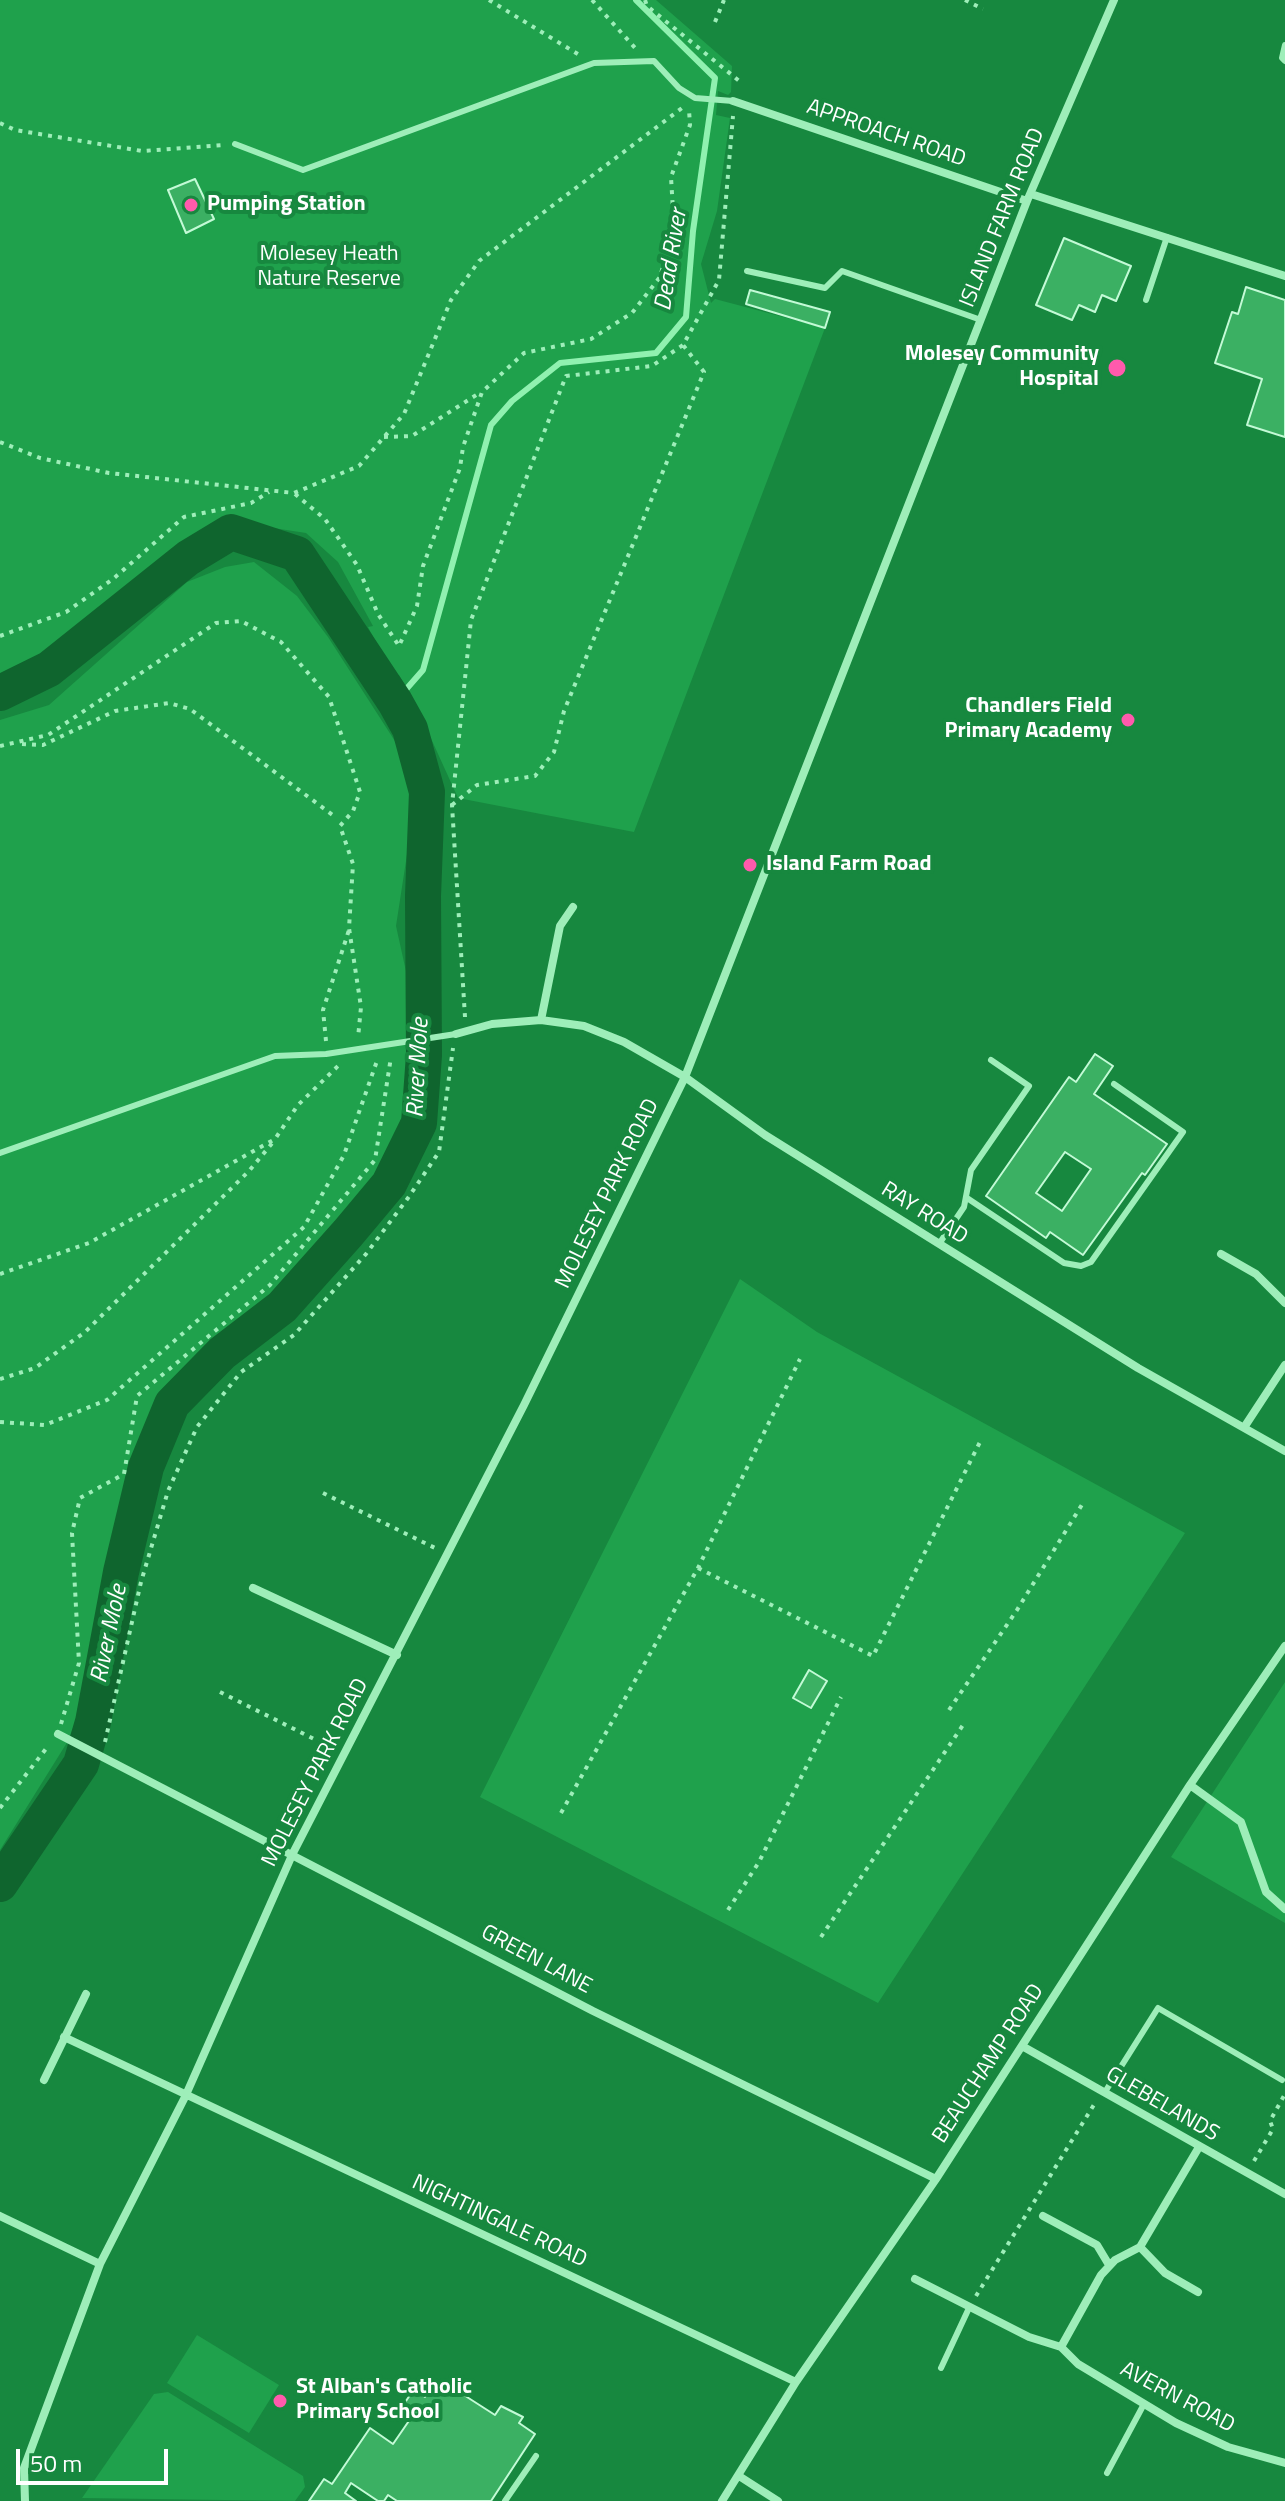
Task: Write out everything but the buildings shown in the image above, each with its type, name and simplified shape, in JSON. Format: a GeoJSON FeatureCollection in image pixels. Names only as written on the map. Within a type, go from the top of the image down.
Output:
{"type":"FeatureCollection","features":[{"type":"Feature","properties":{"kind":"street","name":"ISLAND FARM ROAD"},"geometry":{"type":"LineString","coordinates":[[685,1077],[1029,197],[1114,0]]}},
{"type":"Feature","properties":{"kind":"street","name":"APPROACH ROAD"},"geometry":{"type":"LineString","coordinates":[[730,101],[1285,276]]}},
{"type":"Feature","properties":{"kind":"street"},"geometry":{"type":"LineString","coordinates":[[541,1020],[560,926],[573,907]]}},
{"type":"Feature","properties":{"kind":"street","name":"RAY ROAD"},"geometry":{"type":"LineString","coordinates":[[456,1034],[492,1024],[541,1020],[597,1031],[624,1042],[685,1077],[765,1135],[1138,1368],[1285,1451]]}},
{"type":"Feature","properties":{"kind":"street","name":"MOLESEY PARK ROAD"},"geometry":{"type":"LineString","coordinates":[[25,2501],[24,2468],[100,2264],[185,2097],[293,1853],[448,1555],[685,1077]]}},
{"type":"Feature","properties":{"kind":"street"},"geometry":{"type":"LineString","coordinates":[[1221,1254],[1256,1274],[1285,1303]]}},
{"type":"Feature","properties":{"kind":"street"},"geometry":{"type":"LineString","coordinates":[[1245,1426],[1285,1365]]}},
{"type":"Feature","properties":{"kind":"street"},"geometry":{"type":"LineString","coordinates":[[253,1588],[397,1655]]}},
{"type":"Feature","properties":{"kind":"street","name":"BEAUCHAMP ROAD"},"geometry":{"type":"LineString","coordinates":[[722,2501],[796,2382],[936,2179],[1190,1785],[1285,1646]]}},
{"type":"Feature","properties":{"kind":"street","name":"GREEN LANE"},"geometry":{"type":"LineString","coordinates":[[58,1734],[593,2011],[936,2179]]}},
{"type":"Feature","properties":{"kind":"street"},"geometry":{"type":"LineString","coordinates":[[1190,1785],[1241,1822],[1266,1892],[1285,1909]]}},
{"type":"Feature","properties":{"kind":"street"},"geometry":{"type":"LineString","coordinates":[[44,2080],[86,1994]]}},
{"type":"Feature","properties":{"kind":"street","name":"NIGHTINGALE ROAD"},"geometry":{"type":"LineString","coordinates":[[64,2037],[185,2097],[796,2382]]}},
{"type":"Feature","properties":{"kind":"street","name":"GLEBELANDS"},"geometry":{"type":"LineString","coordinates":[[1022,2046],[1285,2194]]}},
{"type":"Feature","properties":{"kind":"street"},"geometry":{"type":"LineString","coordinates":[[1061,2347],[1109,2265],[1140,2247],[1199,2147]]}},
{"type":"Feature","properties":{"kind":"street"},"geometry":{"type":"LineString","coordinates":[[0,2216],[100,2264]]}},
{"type":"Feature","properties":{"kind":"street"},"geometry":{"type":"LineString","coordinates":[[1043,2216],[1097,2245],[1109,2265]]}},
{"type":"Feature","properties":{"kind":"street"},"geometry":{"type":"LineString","coordinates":[[1140,2247],[1165,2273],[1198,2292]]}},
{"type":"Feature","properties":{"kind":"street","name":"AVERN ROAD"},"geometry":{"type":"LineString","coordinates":[[915,2279],[1029,2337],[1061,2347],[1078,2364],[1144,2404],[1228,2447],[1285,2463]]}},
{"type":"Feature","properties":{"kind":"street"},"geometry":{"type":"LineString","coordinates":[[739,2476],[778,2501]]}},
{"type":"Feature","properties":{"kind":"lane"},"geometry":{"type":"LineString","coordinates":[[1285,45],[1282,58],[1285,61]]}},
{"type":"Feature","properties":{"kind":"lane"},"geometry":{"type":"LineString","coordinates":[[235,144],[303,170],[594,63],[654,61],[679,88],[695,98],[730,101]]}},
{"type":"Feature","properties":{"kind":"lane"},"geometry":{"type":"LineString","coordinates":[[1146,300],[1167,237]]}},
{"type":"Feature","properties":{"kind":"lane"},"geometry":{"type":"LineString","coordinates":[[747,271],[825,288],[842,271],[981,320]]}},
{"type":"Feature","properties":{"kind":"lane"},"geometry":{"type":"LineString","coordinates":[[0,1153],[275,1056],[326,1054],[456,1034]]}},
{"type":"Feature","properties":{"kind":"lane"},"geometry":{"type":"LineString","coordinates":[[939,1244],[967,1198],[971,1170],[1029,1086],[991,1060]]}},
{"type":"Feature","properties":{"kind":"lane"},"geometry":{"type":"LineString","coordinates":[[967,1198],[1064,1263],[1081,1266],[1091,1262],[1183,1132],[1114,1084]]}},
{"type":"Feature","properties":{"kind":"lane"},"geometry":{"type":"LineString","coordinates":[[1105,2092],[1158,2008],[1282,2080]]}},
{"type":"Feature","properties":{"kind":"lane"},"geometry":{"type":"LineString","coordinates":[[941,2368],[969,2308]]}},
{"type":"Feature","properties":{"kind":"lane"},"geometry":{"type":"LineString","coordinates":[[1107,2473],[1144,2404]]}},
{"type":"Feature","properties":{"kind":"lane"},"geometry":{"type":"LineString","coordinates":[[505,2501],[536,2456]]}},
{"type":"Feature","properties":{"kind":"path"},"geometry":{"type":"LineString","coordinates":[[489,0],[594,63]]}},
{"type":"Feature","properties":{"kind":"path"},"geometry":{"type":"LineString","coordinates":[[592,0],[637,49],[654,61]]}},
{"type":"Feature","properties":{"kind":"path"},"geometry":{"type":"LineString","coordinates":[[645,0],[647,6],[743,84]]}},
{"type":"Feature","properties":{"kind":"path"},"geometry":{"type":"LineString","coordinates":[[715,22],[724,0]]}},
{"type":"Feature","properties":{"kind":"path"},"geometry":{"type":"LineString","coordinates":[[965,0],[983,9]]}},
{"type":"Feature","properties":{"kind":"path"},"geometry":{"type":"LineString","coordinates":[[466,1033],[452,805],[471,620],[566,376],[652,366],[683,345],[719,280],[730,101]]}},
{"type":"Feature","properties":{"kind":"path"},"geometry":{"type":"LineString","coordinates":[[0,442],[40,458],[109,473],[294,493],[359,466],[384,437],[404,414],[451,300],[479,261],[688,103],[690,125],[671,177],[674,227],[660,277],[632,313],[591,339],[524,353],[482,392],[412,436],[384,437]]}},
{"type":"Feature","properties":{"kind":"path"},"geometry":{"type":"LineString","coordinates":[[0,123],[15,130],[142,151],[235,144]]}},
{"type":"Feature","properties":{"kind":"path"},"geometry":{"type":"LineString","coordinates":[[452,805],[477,785],[535,776],[554,752],[564,711],[704,372],[683,345]]}},
{"type":"Feature","properties":{"kind":"path"},"geometry":{"type":"LineString","coordinates":[[294,493],[325,519],[357,565],[378,614],[399,646],[417,606],[423,566],[460,468],[463,447],[482,392]]}},
{"type":"Feature","properties":{"kind":"path"},"geometry":{"type":"LineString","coordinates":[[0,636],[66,612],[113,579],[184,517],[251,503],[271,491]]}},
{"type":"Feature","properties":{"kind":"path"},"geometry":{"type":"LineString","coordinates":[[0,746],[48,735],[216,623],[241,621],[281,642],[329,697],[360,792],[353,811],[340,826],[353,864],[349,928],[361,1007],[358,1048],[298,1105],[249,1171],[85,1332],[35,1368],[0,1379]]}},
{"type":"Feature","properties":{"kind":"path"},"geometry":{"type":"LineString","coordinates":[[16,744],[43,745],[115,711],[169,703],[190,709],[334,816]]}},
{"type":"Feature","properties":{"kind":"path"},"geometry":{"type":"LineString","coordinates":[[326,1054],[323,1010],[349,928]]}},
{"type":"Feature","properties":{"kind":"path"},"geometry":{"type":"LineString","coordinates":[[101,1756],[141,1582],[168,1491],[197,1427],[241,1372],[294,1335],[339,1285],[391,1221],[439,1152],[456,1034]]}},
{"type":"Feature","properties":{"kind":"path"},"geometry":{"type":"LineString","coordinates":[[0,1808],[58,1734],[79,1663],[72,1533],[80,1498],[124,1474],[137,1396],[270,1285],[375,1160],[394,1043]]}},
{"type":"Feature","properties":{"kind":"path"},"geometry":{"type":"LineString","coordinates":[[0,1422],[45,1425],[107,1400],[304,1227],[344,1155],[382,1045]]}},
{"type":"Feature","properties":{"kind":"path"},"geometry":{"type":"LineString","coordinates":[[0,1274],[89,1243],[275,1139]]}},
{"type":"Feature","properties":{"kind":"path"},"geometry":{"type":"LineString","coordinates":[[561,1813],[698,1568],[800,1359]]}},
{"type":"Feature","properties":{"kind":"path"},"geometry":{"type":"LineString","coordinates":[[698,1568],[873,1656],[981,1440]]}},
{"type":"Feature","properties":{"kind":"path"},"geometry":{"type":"LineString","coordinates":[[323,1493],[448,1555]]}},
{"type":"Feature","properties":{"kind":"path"},"geometry":{"type":"LineString","coordinates":[[949,1710],[1017,1610],[1083,1503]]}},
{"type":"Feature","properties":{"kind":"path"},"geometry":{"type":"LineString","coordinates":[[220,1692],[345,1754]]}},
{"type":"Feature","properties":{"kind":"path"},"geometry":{"type":"LineString","coordinates":[[728,1910],[759,1862],[841,1697]]}},
{"type":"Feature","properties":{"kind":"path"},"geometry":{"type":"LineString","coordinates":[[821,1937],[965,1722]]}},
{"type":"Feature","properties":{"kind":"path"},"geometry":{"type":"LineString","coordinates":[[969,2308],[1105,2092]]}},
{"type":"Feature","properties":{"kind":"path"},"geometry":{"type":"LineString","coordinates":[[1247,2173],[1273,2129],[1270,2121],[1285,2094]]}},
{"type":"Feature","properties":{"kind":"green space","name":"Molesey Heath Nature Reserve"},"geometry":{"type":"Polygon","coordinates":[[[0,0],[656,0],[732,66],[731,92],[728,95],[718,91],[716,115],[730,118],[717,211],[701,264],[711,303],[715,299],[825,328],[634,832],[458,798],[414,701],[399,675],[394,677],[368,627],[373,626],[338,562],[306,533],[234,522],[211,530],[145,571],[50,657],[0,677],[0,0]]]}},
{"type":"Feature","properties":{"kind":"green space"},"geometry":{"type":"Polygon","coordinates":[[[254,562],[297,596],[328,637],[400,749],[413,782],[414,809],[396,926],[411,994],[404,1112],[384,1162],[348,1214],[283,1289],[197,1353],[145,1424],[135,1489],[105,1592],[77,1717],[68,1741],[0,1850],[0,720],[49,705],[187,582],[225,567],[254,562]]]}},
{"type":"Feature","properties":{"kind":"green space"},"geometry":{"type":"Polygon","coordinates":[[[740,1279],[817,1332],[1185,1533],[878,2003],[480,1797],[740,1279]]]}},
{"type":"Feature","properties":{"kind":"green space"},"geometry":{"type":"Polygon","coordinates":[[[1285,1682],[1285,1923],[1171,1857],[1285,1682]]]}},
{"type":"Feature","properties":{"kind":"green space"},"geometry":{"type":"Polygon","coordinates":[[[197,2335],[279,2385],[249,2433],[167,2383],[197,2335]]]}},
{"type":"Feature","properties":{"kind":"green space"},"geometry":{"type":"Polygon","coordinates":[[[168,2392],[303,2476],[305,2487],[295,2501],[82,2498],[154,2394],[168,2392]]]}},
{"type":"Feature","properties":{"kind":"waterway","name":"Dead River"},"geometry":{"type":"LineString","coordinates":[[395,702],[423,670],[491,425],[512,401],[560,363],[656,353],[686,317],[693,231],[715,78],[636,0]]}},
{"type":"Feature","properties":{"kind":"waterway","name":"River Mole"},"geometry":{"type":"LineString","coordinates":[[0,693],[49,669],[188,558],[231,532],[297,554],[410,729],[427,792],[423,896],[424,1055],[419,1123],[389,1184],[348,1233],[282,1307],[222,1353],[172,1404],[146,1467],[121,1572],[93,1722],[81,1764],[0,1884]]}},
{"type":"Feature","properties":{"kind":"place","name":"Pumping Station"},"geometry":{"type":"Point","coordinates":[191,205]}},
{"type":"Feature","properties":{"kind":"place","name":"Molesey Community Hospital"},"geometry":{"type":"Point","coordinates":[1117,368]}},
{"type":"Feature","properties":{"kind":"place","name":"Chandlers Field Primary Academy"},"geometry":{"type":"Point","coordinates":[1128,720]}},
{"type":"Feature","properties":{"kind":"place","name":"Island Farm Road"},"geometry":{"type":"Point","coordinates":[750,865]}},
{"type":"Feature","properties":{"kind":"place","name":"St Alban's Catholic Primary School"},"geometry":{"type":"Point","coordinates":[280,2401]}}]}
